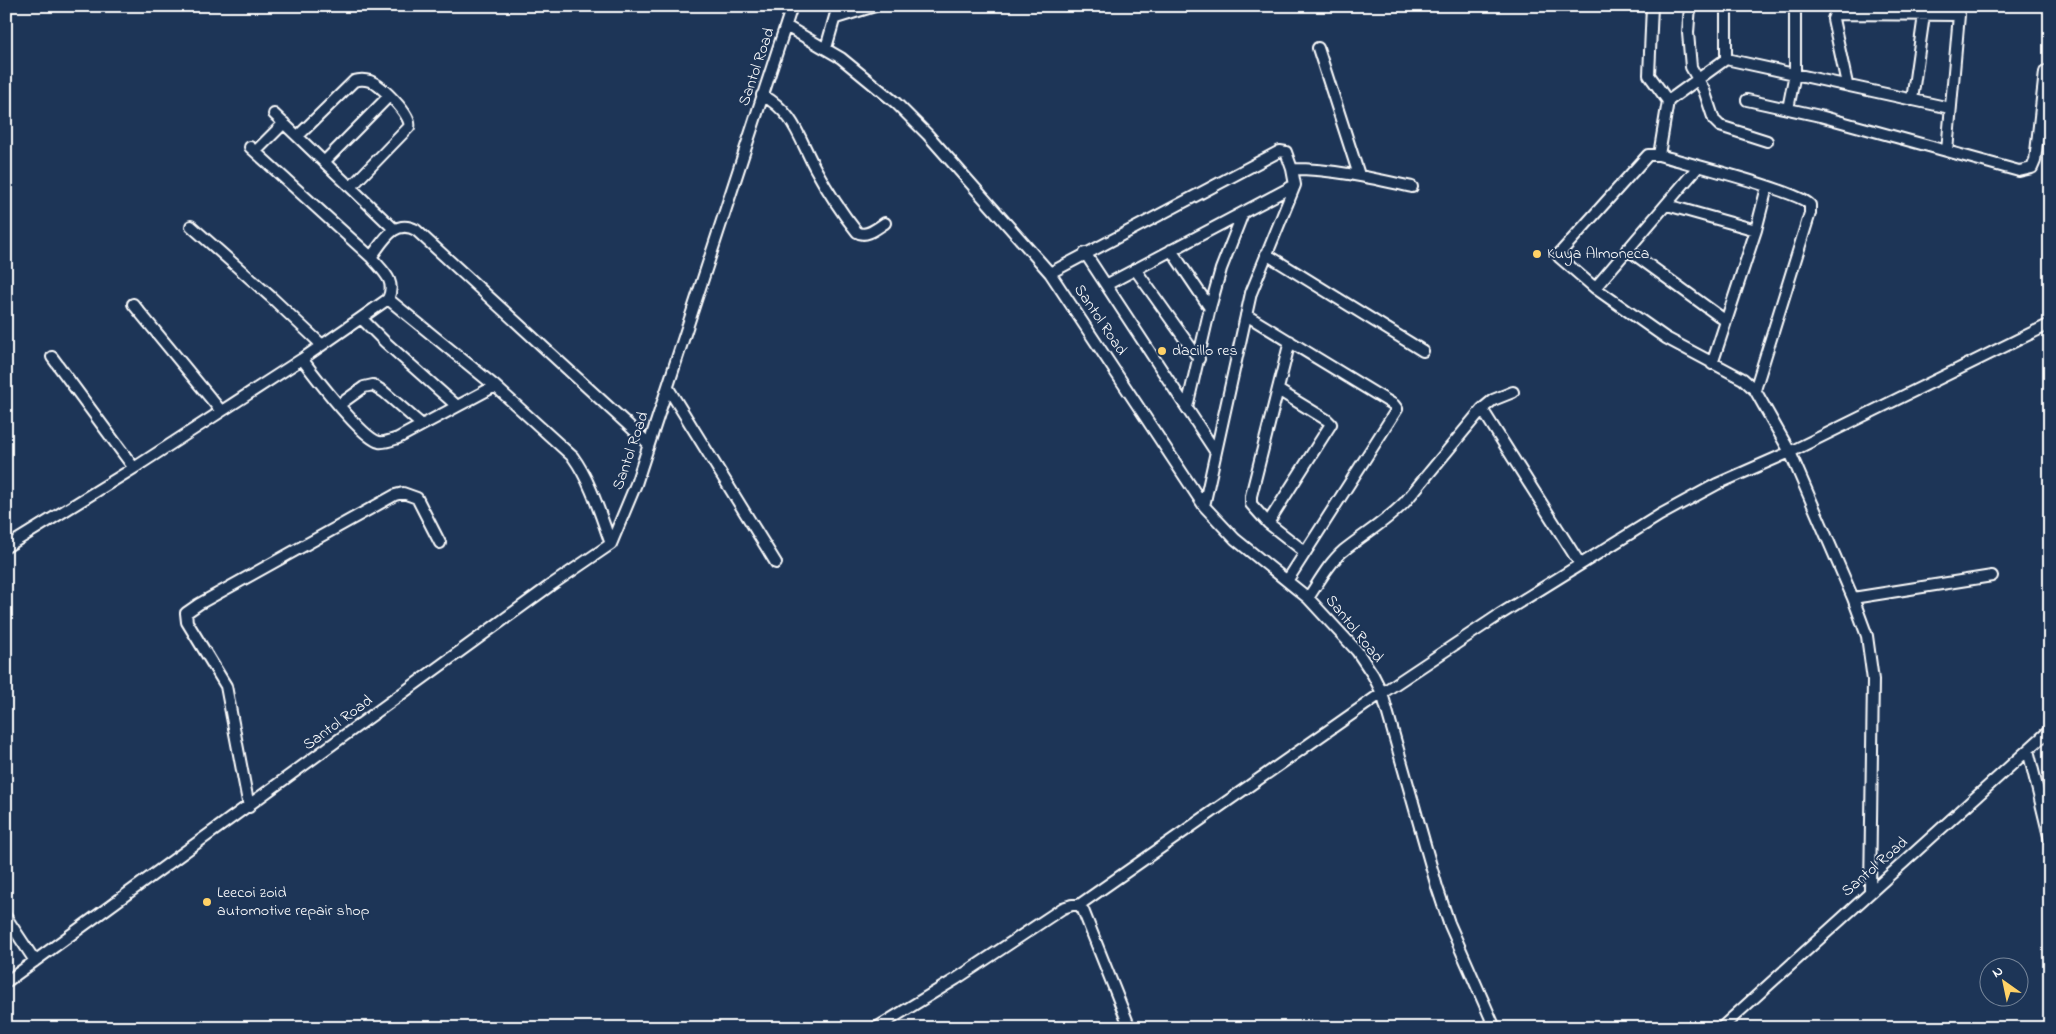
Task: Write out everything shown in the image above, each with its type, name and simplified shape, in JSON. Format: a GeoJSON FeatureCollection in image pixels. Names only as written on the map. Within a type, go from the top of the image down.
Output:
{"type":"FeatureCollection","features":[{"type":"Feature","properties":{"kind":"street"},"geometry":{"type":"LineString","coordinates":[[786,26],[792,6]]}},
{"type":"Feature","properties":{"kind":"street"},"geometry":{"type":"LineString","coordinates":[[826,48],[838,6]]}},
{"type":"Feature","properties":{"kind":"street"},"geometry":{"type":"LineString","coordinates":[[836,18],[875,6]]}},
{"type":"Feature","properties":{"kind":"street"},"geometry":{"type":"LineString","coordinates":[[1652,6],[1649,75],[1668,102]]}},
{"type":"Feature","properties":{"kind":"street"},"geometry":{"type":"LineString","coordinates":[[1690,6],[1688,33],[1691,67],[1704,90],[1711,114],[1720,126],[1767,141]]}},
{"type":"Feature","properties":{"kind":"street"},"geometry":{"type":"LineString","coordinates":[[1726,6],[1726,59]]}},
{"type":"Feature","properties":{"kind":"street"},"geometry":{"type":"LineString","coordinates":[[1788,109],[1795,73],[1795,6]]}},
{"type":"Feature","properties":{"kind":"street"},"geometry":{"type":"LineString","coordinates":[[1847,84],[1833,19],[1835,14],[1924,15],[1960,11],[1947,151]]}},
{"type":"Feature","properties":{"kind":"street"},"geometry":{"type":"LineString","coordinates":[[1912,100],[1924,15]]}},
{"type":"Feature","properties":{"kind":"street","name":"Santol Road"},"geometry":{"type":"LineString","coordinates":[[6,982],[249,807],[551,585],[611,544],[627,510],[786,26],[826,48],[848,63],[896,103],[928,135],[1050,273],[1204,506],[1235,539],[1308,598],[1357,651],[1382,693],[1436,887],[1495,1028]]}},
{"type":"Feature","properties":{"kind":"street"},"geometry":{"type":"LineString","coordinates":[[1318,48],[1359,175]]}},
{"type":"Feature","properties":{"kind":"street"},"geometry":{"type":"LineString","coordinates":[[1659,155],[1668,102],[1726,59],[1950,108]]}},
{"type":"Feature","properties":{"kind":"street"},"geometry":{"type":"LineString","coordinates":[[1747,100],[1820,116],[2019,171],[2032,168],[2035,161],[2045,72],[2050,69]]}},
{"type":"Feature","properties":{"kind":"street"},"geometry":{"type":"LineString","coordinates":[[299,135],[354,81],[363,79],[373,82],[389,96],[408,116],[411,122],[410,127],[351,186]]}},
{"type":"Feature","properties":{"kind":"street"},"geometry":{"type":"LineString","coordinates":[[762,95],[776,103],[789,116],[820,176],[857,232],[862,235],[866,234],[885,223]]}},
{"type":"Feature","properties":{"kind":"street"},"geometry":{"type":"LineString","coordinates":[[324,162],[389,96]]}},
{"type":"Feature","properties":{"kind":"street"},"geometry":{"type":"LineString","coordinates":[[274,114],[299,135],[324,162],[394,229]]}},
{"type":"Feature","properties":{"kind":"street"},"geometry":{"type":"LineString","coordinates":[[6,548],[302,359],[388,299],[392,290],[391,282],[371,257],[253,149],[284,122]]}},
{"type":"Feature","properties":{"kind":"street"},"geometry":{"type":"LineString","coordinates":[[1050,273],[1280,151],[1286,152],[1295,185],[1257,276],[1246,314],[1204,506]]}},
{"type":"Feature","properties":{"kind":"street"},"geometry":{"type":"LineString","coordinates":[[1755,390],[1810,209],[1808,202],[1802,198],[1767,187],[1651,154],[1643,158],[1559,254],[1559,258],[1595,288],[1666,338],[1743,379],[1755,390],[1790,452],[1853,598],[1867,636],[1873,680],[1870,891]]}},
{"type":"Feature","properties":{"kind":"street"},"geometry":{"type":"LineString","coordinates":[[1595,288],[1698,167]]}},
{"type":"Feature","properties":{"kind":"street"},"geometry":{"type":"LineString","coordinates":[[1292,169],[1318,169],[1359,175],[1412,187]]}},
{"type":"Feature","properties":{"kind":"street"},"geometry":{"type":"LineString","coordinates":[[1106,286],[1295,185]]}},
{"type":"Feature","properties":{"kind":"street"},"geometry":{"type":"LineString","coordinates":[[1712,364],[1756,230],[1767,187]]}},
{"type":"Feature","properties":{"kind":"street"},"geometry":{"type":"LineString","coordinates":[[1667,205],[1756,230]]}},
{"type":"Feature","properties":{"kind":"street"},"geometry":{"type":"LineString","coordinates":[[1187,407],[1221,269],[1243,213]]}},
{"type":"Feature","properties":{"kind":"street"},"geometry":{"type":"LineString","coordinates":[[191,226],[322,345]]}},
{"type":"Feature","properties":{"kind":"street"},"geometry":{"type":"LineString","coordinates":[[371,257],[394,229],[402,226],[416,230],[649,444]]}},
{"type":"Feature","properties":{"kind":"street"},"geometry":{"type":"LineString","coordinates":[[1627,249],[1726,321]]}},
{"type":"Feature","properties":{"kind":"street"},"geometry":{"type":"LineString","coordinates":[[1171,250],[1210,308]]}},
{"type":"Feature","properties":{"kind":"street"},"geometry":{"type":"LineString","coordinates":[[1085,253],[1215,451]]}},
{"type":"Feature","properties":{"kind":"street"},"geometry":{"type":"LineString","coordinates":[[1266,254],[1423,350]]}},
{"type":"Feature","properties":{"kind":"street"},"geometry":{"type":"LineString","coordinates":[[1135,269],[1200,359]]}},
{"type":"Feature","properties":{"kind":"street"},"geometry":{"type":"LineString","coordinates":[[388,299],[495,386],[573,456],[592,492],[611,544]]}},
{"type":"Feature","properties":{"kind":"street"},"geometry":{"type":"LineString","coordinates":[[133,304],[221,411]]}},
{"type":"Feature","properties":{"kind":"street"},"geometry":{"type":"LineString","coordinates":[[1246,314],[1394,405],[1397,409],[1287,581]]}},
{"type":"Feature","properties":{"kind":"street"},"geometry":{"type":"LineString","coordinates":[[362,318],[385,342],[458,406]]}},
{"type":"Feature","properties":{"kind":"street"},"geometry":{"type":"LineString","coordinates":[[876,1028],[956,979],[1063,908],[1079,905],[1382,693],[1499,615],[1660,515],[1717,484],[1790,452],[2050,324]]}},
{"type":"Feature","properties":{"kind":"street"},"geometry":{"type":"LineString","coordinates":[[1290,341],[1251,496],[1251,504],[1268,523],[1305,552]]}},
{"type":"Feature","properties":{"kind":"street"},"geometry":{"type":"LineString","coordinates":[[52,357],[134,468]]}},
{"type":"Feature","properties":{"kind":"street"},"geometry":{"type":"LineString","coordinates":[[302,359],[339,405],[378,442],[398,438],[495,386]]}},
{"type":"Feature","properties":{"kind":"street"},"geometry":{"type":"LineString","coordinates":[[339,405],[364,387],[373,386],[384,392],[422,424]]}},
{"type":"Feature","properties":{"kind":"street"},"geometry":{"type":"LineString","coordinates":[[668,388],[776,563]]}},
{"type":"Feature","properties":{"kind":"street"},"geometry":{"type":"LineString","coordinates":[[1268,523],[1331,424],[1278,390]]}},
{"type":"Feature","properties":{"kind":"street"},"geometry":{"type":"LineString","coordinates":[[1308,598],[1333,561],[1343,551],[1400,507],[1482,409],[1493,400],[1513,392]]}},
{"type":"Feature","properties":{"kind":"street"},"geometry":{"type":"LineString","coordinates":[[1482,409],[1580,564]]}},
{"type":"Feature","properties":{"kind":"street"},"geometry":{"type":"LineString","coordinates":[[249,807],[226,686],[187,622],[186,613],[395,495],[403,493],[417,498],[440,543]]}},
{"type":"Feature","properties":{"kind":"street"},"geometry":{"type":"LineString","coordinates":[[1853,598],[1992,576]]}},
{"type":"Feature","properties":{"kind":"street","name":"Santol Road"},"geometry":{"type":"LineString","coordinates":[[1721,1028],[1870,891],[2050,730]]}},
{"type":"Feature","properties":{"kind":"street"},"geometry":{"type":"LineString","coordinates":[[2028,750],[2050,840]]}},
{"type":"Feature","properties":{"kind":"street"},"geometry":{"type":"LineString","coordinates":[[1079,905],[1083,910],[1130,1028]]}},
{"type":"Feature","properties":{"kind":"street"},"geometry":{"type":"LineString","coordinates":[[6,918],[35,961]]}},
{"type":"Feature","properties":{"kind":"place","name":"Kuya Almoneca"},"geometry":{"type":"Point","coordinates":[1537,254]}},
{"type":"Feature","properties":{"kind":"place","name":"dacillo res"},"geometry":{"type":"Point","coordinates":[1162,351]}},
{"type":"Feature","properties":{"kind":"place","name":"Leecoi zoid automotive repair shop"},"geometry":{"type":"Point","coordinates":[207,902]}}]}
